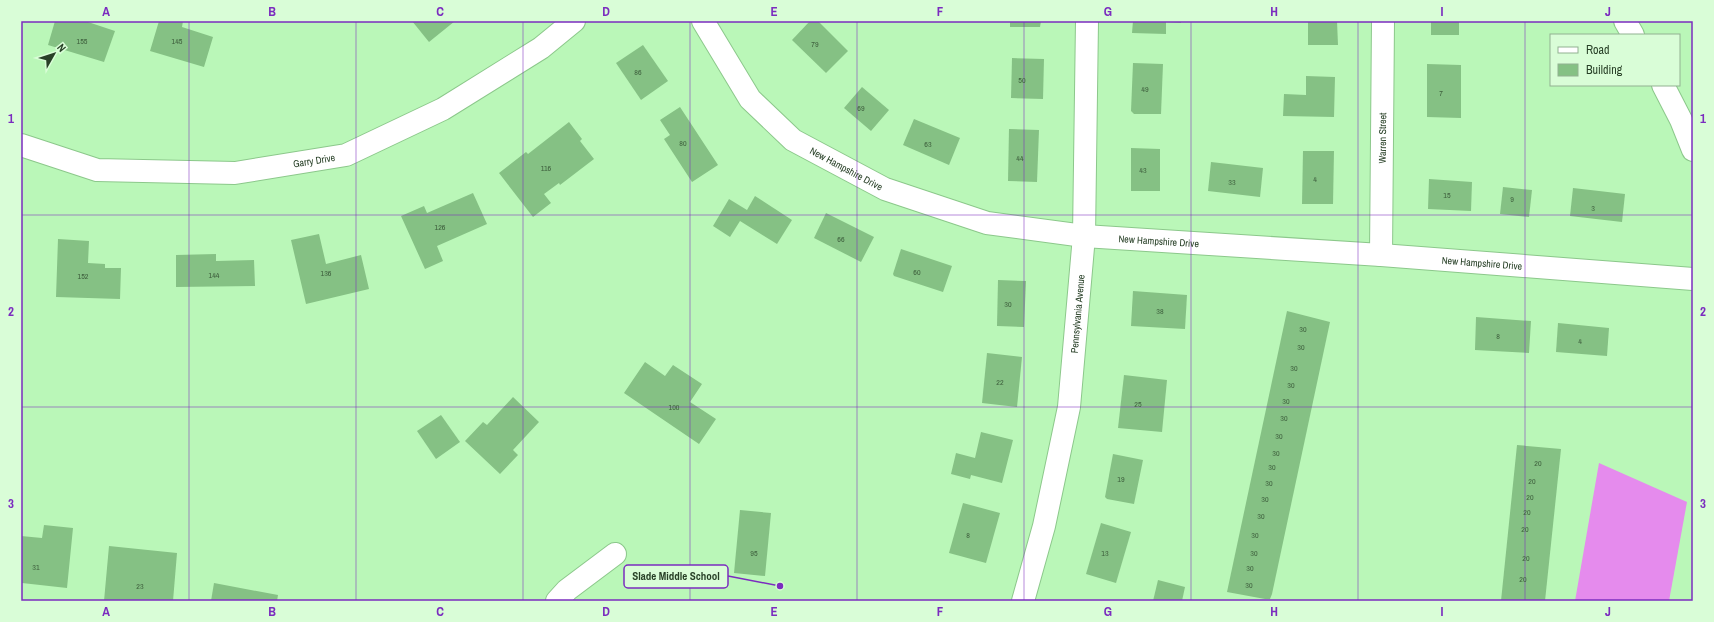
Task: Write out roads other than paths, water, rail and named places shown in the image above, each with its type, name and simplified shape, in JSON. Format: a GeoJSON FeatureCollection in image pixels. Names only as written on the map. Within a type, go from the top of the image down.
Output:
{"type":"FeatureCollection","features":[{"type":"Feature","properties":{"kind":"street","name":"Garry Drive"},"geometry":{"type":"LineString","coordinates":[[21,145],[97,170],[235,173],[346,155],[443,109],[540,48],[574,21]]}},
{"type":"Feature","properties":{"kind":"street","name":"New Hampshire Drive"},"geometry":{"type":"LineString","coordinates":[[703,21],[750,99],[793,140],[885,189],[986,223],[1084,236],[1381,255],[1693,279]]}},
{"type":"Feature","properties":{"kind":"street","name":"Pennsylvania Avenue"},"geometry":{"type":"LineString","coordinates":[[1023,601],[1044,526],[1069,407],[1084,236],[1087,21]]}},
{"type":"Feature","properties":{"kind":"street","name":"Warren Street"},"geometry":{"type":"LineString","coordinates":[[1381,255],[1383,21]]}},
{"type":"Feature","properties":{"kind":"street"},"geometry":{"type":"LineString","coordinates":[[1625,21],[1632,34]]}},
{"type":"Feature","properties":{"kind":"street"},"geometry":{"type":"LineString","coordinates":[[1664,86],[1681,120],[1693,150]]}},
{"type":"Feature","properties":{"kind":"street"},"geometry":{"type":"LineString","coordinates":[[557,601],[567,590],[615,554]]}},
{"type":"Feature","properties":{"kind":"place","name":"Slade Middle School"},"geometry":{"type":"Point","coordinates":[780,586]}}]}
